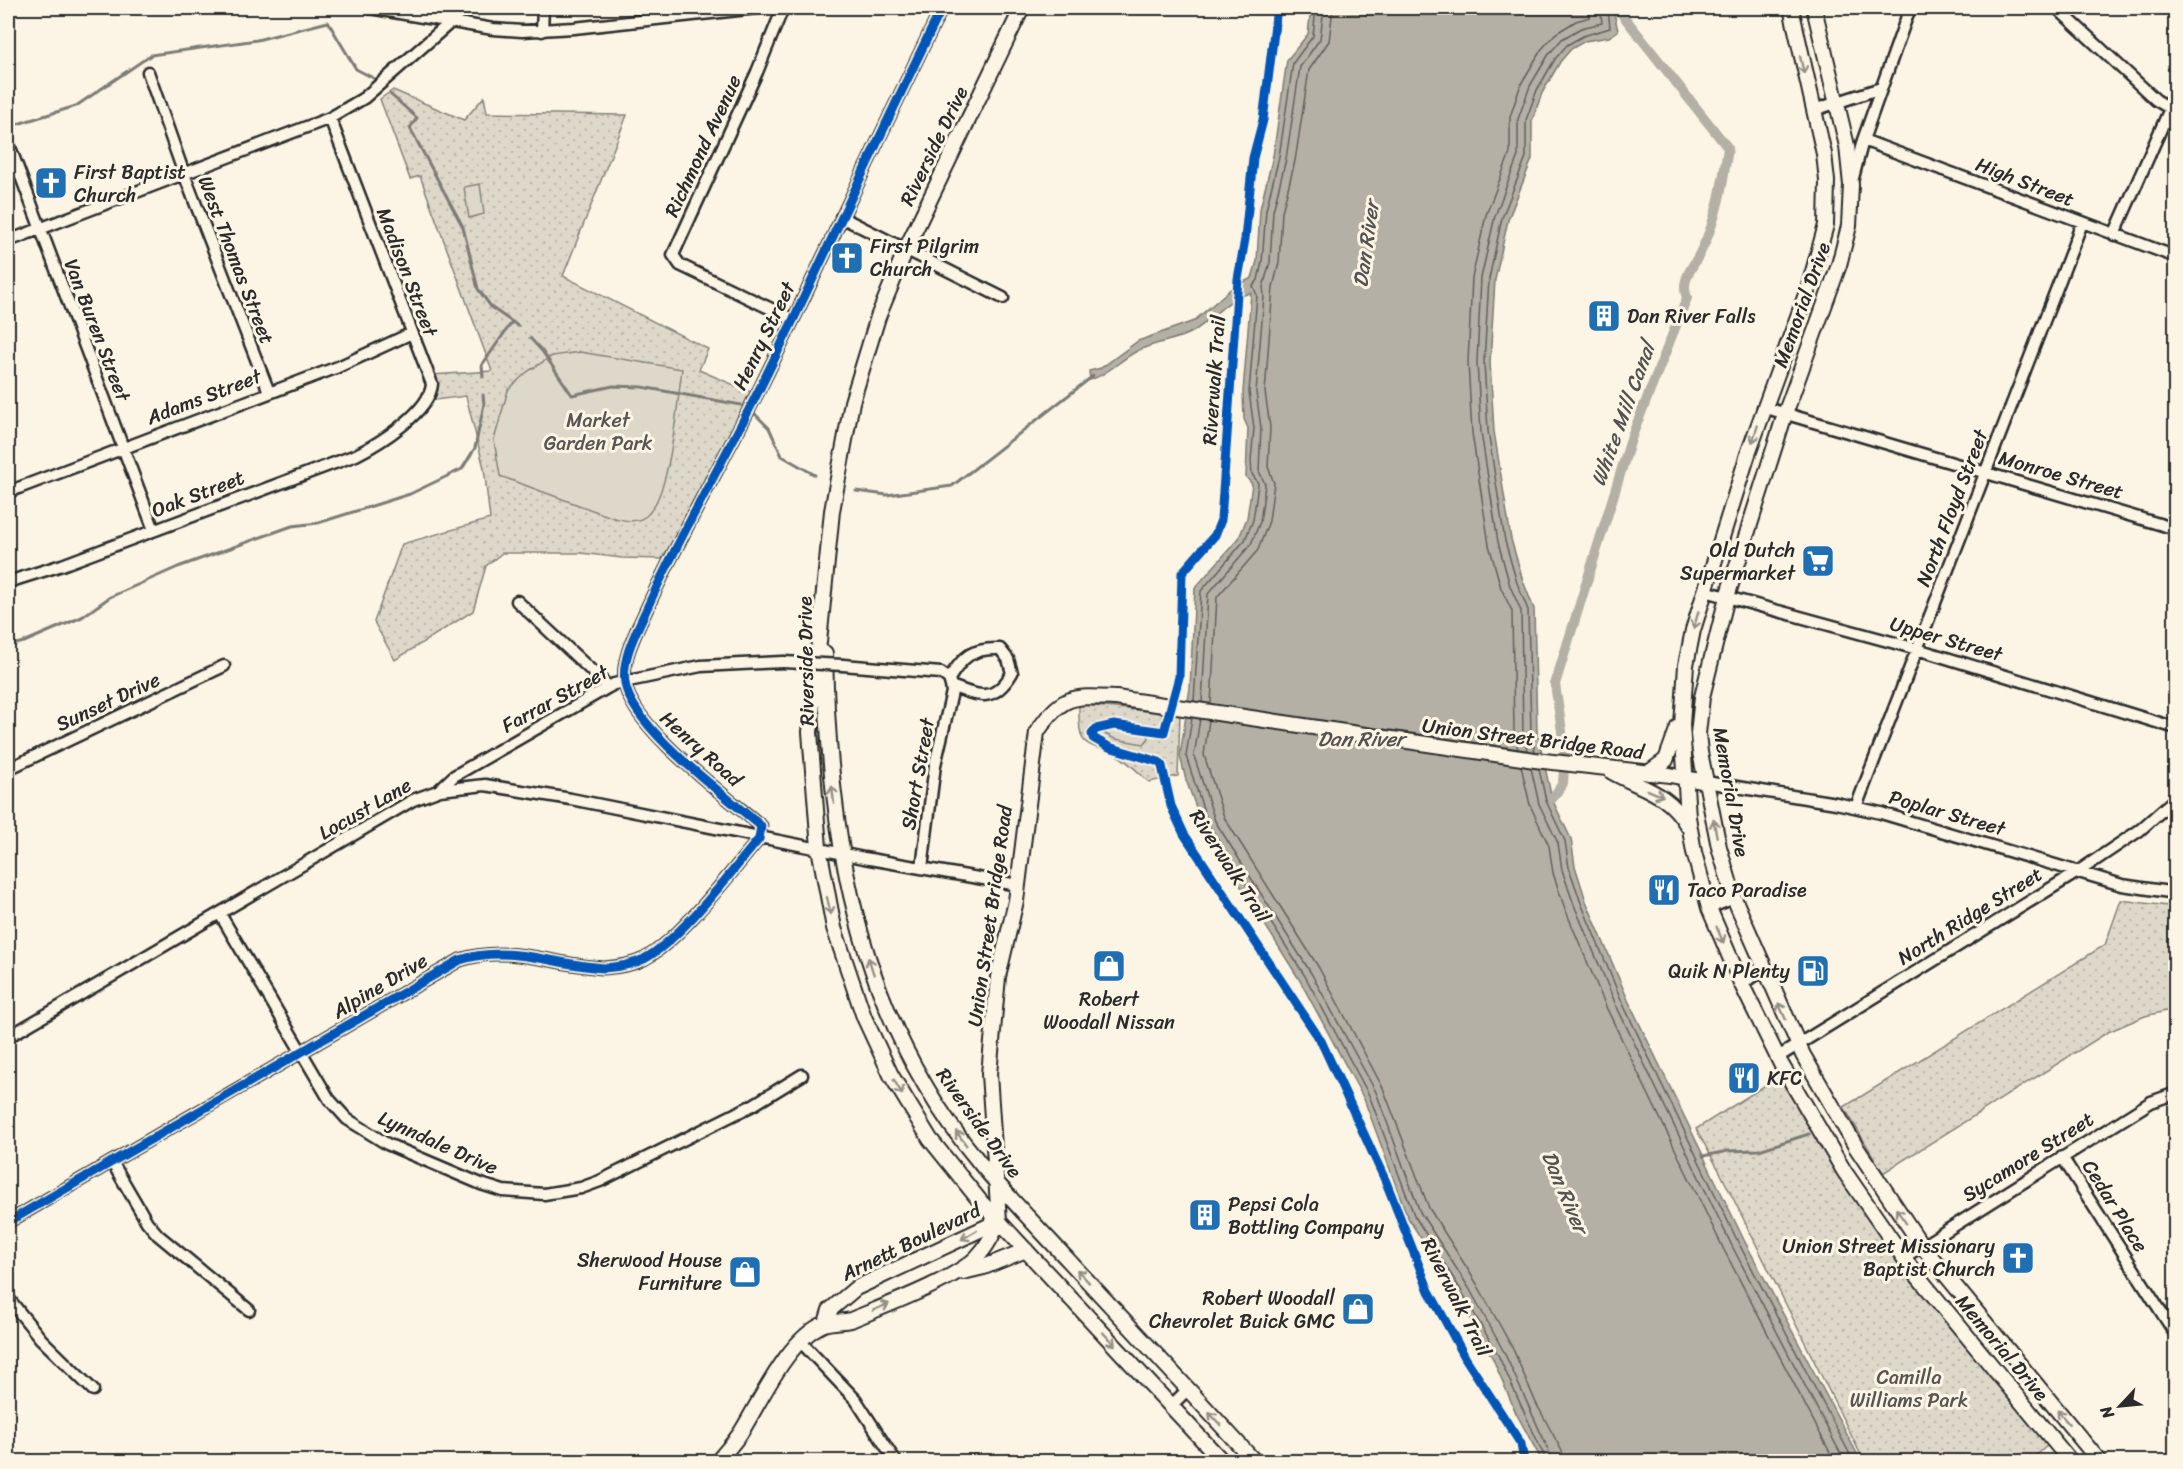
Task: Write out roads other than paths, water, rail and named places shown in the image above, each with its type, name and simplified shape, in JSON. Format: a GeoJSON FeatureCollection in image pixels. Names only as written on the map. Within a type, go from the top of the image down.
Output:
{"type":"FeatureCollection","features":[{"type":"Feature","properties":{"kind":"main road","name":"Riverside Drive"},"geometry":{"type":"LineString","coordinates":[[1022,8],[906,249],[878,317],[852,402],[832,511],[823,582],[810,732],[819,848],[837,937],[848,974],[877,1048],[909,1107],[930,1139],[999,1221],[1223,1461]]}},
{"type":"Feature","properties":{"kind":"main road","name":"Memorial Drive"},"geometry":{"type":"LineString","coordinates":[[1791,8],[1824,154],[1827,181],[1826,225],[1809,286],[1763,407],[1705,591],[1686,665],[1682,714],[1684,778],[1690,831],[1709,908],[1741,983],[1778,1057],[1844,1171],[1903,1258],[2071,1461]]}},
{"type":"Feature","properties":{"kind":"main road","name":"Memorial Drive"},"geometry":{"type":"LineString","coordinates":[[1814,8],[1838,100],[1851,185],[1849,226],[1844,250],[1785,414],[1727,597],[1699,715],[1700,752],[1719,847],[1734,898],[1764,971],[1798,1044],[1856,1147],[1922,1246],[2100,1461]]}},
{"type":"Feature","properties":{"kind":"main road","name":"Riverside Drive"},"geometry":{"type":"LineString","coordinates":[[823,582],[826,733],[841,853],[861,936],[877,986],[899,1038],[945,1118],[997,1184],[1255,1461]]}},
{"type":"Feature","properties":{"kind":"main road","name":"Union Street Bridge Road"},"geometry":{"type":"LineString","coordinates":[[999,1221],[989,1103],[989,1074],[998,977],[1018,885],[1037,732],[1052,710],[1064,701],[1080,696],[1116,698],[1180,710],[1706,782]]}},
{"type":"Feature","properties":{"kind":"main road"},"geometry":{"type":"LineString","coordinates":[[1648,773],[1658,767],[1671,750],[1682,714]]}},
{"type":"Feature","properties":{"kind":"main road"},"geometry":{"type":"LineString","coordinates":[[1605,769],[1639,787],[1663,796],[1678,810],[1690,831]]}},
{"type":"Feature","properties":{"kind":"main road","name":"Arnett Boulevard"},"geometry":{"type":"LineString","coordinates":[[717,1461],[742,1431],[772,1378],[801,1342],[826,1323],[830,1310],[856,1288],[999,1221]]}},
{"type":"Feature","properties":{"kind":"main road","name":"Arnett Boulevard"},"geometry":{"type":"LineString","coordinates":[[826,1323],[838,1324],[851,1320],[950,1274],[977,1258],[991,1238],[999,1221]]}},
{"type":"Feature","properties":{"kind":"main road"},"geometry":{"type":"LineString","coordinates":[[940,1250],[950,1274],[984,1267],[1026,1250]]}},
{"type":"Feature","properties":{"kind":"street"},"geometry":{"type":"LineString","coordinates":[[370,8],[493,29],[542,30],[758,8]]}},
{"type":"Feature","properties":{"kind":"street"},"geometry":{"type":"LineString","coordinates":[[542,30],[543,8]]}},
{"type":"Feature","properties":{"kind":"street","name":"Richmond Avenue"},"geometry":{"type":"LineString","coordinates":[[783,8],[757,72],[674,249],[675,260],[680,266],[792,319]]}},
{"type":"Feature","properties":{"kind":"street","name":"Henry Street"},"geometry":{"type":"LineString","coordinates":[[624,681],[627,655],[676,544],[760,387],[942,8]]}},
{"type":"Feature","properties":{"kind":"street"},"geometry":{"type":"LineString","coordinates":[[1851,185],[1863,140],[1910,8]]}},
{"type":"Feature","properties":{"kind":"street"},"geometry":{"type":"LineString","coordinates":[[2057,8],[2156,100],[2173,110]]}},
{"type":"Feature","properties":{"kind":"street"},"geometry":{"type":"LineString","coordinates":[[8,241],[330,118],[364,98],[452,21]]}},
{"type":"Feature","properties":{"kind":"street","name":"West Thomas Street"},"geometry":{"type":"LineString","coordinates":[[148,72],[183,174],[269,392]]}},
{"type":"Feature","properties":{"kind":"street"},"geometry":{"type":"LineString","coordinates":[[1814,110],[1838,100],[1881,88]]}},
{"type":"Feature","properties":{"kind":"street"},"geometry":{"type":"LineString","coordinates":[[2114,235],[2173,110],[2175,95]]}},
{"type":"Feature","properties":{"kind":"street","name":"Madison Street"},"geometry":{"type":"LineString","coordinates":[[330,118],[432,384],[432,390],[423,402],[396,430]]}},
{"type":"Feature","properties":{"kind":"street","name":"High Street"},"geometry":{"type":"LineString","coordinates":[[1863,140],[2175,257]]}},
{"type":"Feature","properties":{"kind":"street","name":"Van Buren Street"},"geometry":{"type":"LineString","coordinates":[[8,142],[154,530]]}},
{"type":"Feature","properties":{"kind":"street"},"geometry":{"type":"LineString","coordinates":[[841,217],[1003,298]]}},
{"type":"Feature","properties":{"kind":"street","name":"North Floyd Street"},"geometry":{"type":"LineString","coordinates":[[1856,807],[2082,223]]}},
{"type":"Feature","properties":{"kind":"street","name":"Adams Street"},"geometry":{"type":"LineString","coordinates":[[8,492],[338,367],[412,333]]}},
{"type":"Feature","properties":{"kind":"street","name":"Monroe Street"},"geometry":{"type":"LineString","coordinates":[[1763,407],[2175,529]]}},
{"type":"Feature","properties":{"kind":"street","name":"Oak Street"},"geometry":{"type":"LineString","coordinates":[[8,582],[62,565],[356,455],[396,430]]}},
{"type":"Feature","properties":{"kind":"street","name":"Upper Street"},"geometry":{"type":"LineString","coordinates":[[1705,591],[1917,649],[2175,728]]}},
{"type":"Feature","properties":{"kind":"street"},"geometry":{"type":"LineString","coordinates":[[517,601],[609,687]]}},
{"type":"Feature","properties":{"kind":"street","name":"Farrar Street"},"geometry":{"type":"LineString","coordinates":[[440,790],[454,776],[609,687],[624,681],[701,666],[783,662],[941,673],[950,682],[976,694],[993,695],[1005,685],[1012,673],[1008,659],[1000,648],[981,648],[967,655],[950,682]]}},
{"type":"Feature","properties":{"kind":"street","name":"Sunset Drive"},"geometry":{"type":"LineString","coordinates":[[8,769],[224,666]]}},
{"type":"Feature","properties":{"kind":"street","name":"Henry Road"},"geometry":{"type":"LineString","coordinates":[[624,681],[630,701],[638,714],[662,740],[761,826],[761,836]]}},
{"type":"Feature","properties":{"kind":"street","name":"Short Street"},"geometry":{"type":"LineString","coordinates":[[922,868],[935,765],[952,692],[950,682]]}},
{"type":"Feature","properties":{"kind":"street","name":"Poplar Street"},"geometry":{"type":"LineString","coordinates":[[1706,782],[1856,807],[2122,885],[2175,893]]}},
{"type":"Feature","properties":{"kind":"street","name":"Locust Lane"},"geometry":{"type":"LineString","coordinates":[[8,1037],[413,800],[440,790],[485,785],[819,848]]}},
{"type":"Feature","properties":{"kind":"street","name":"North Ridge Street"},"geometry":{"type":"LineString","coordinates":[[1778,1057],[2079,871],[2140,830],[2175,798]]}},
{"type":"Feature","properties":{"kind":"street","name":"Alpine Drive"},"geometry":{"type":"LineString","coordinates":[[8,1222],[303,1052],[433,974],[477,955],[504,953],[604,968],[620,967],[645,958],[669,940],[761,836]]}},
{"type":"Feature","properties":{"kind":"street"},"geometry":{"type":"LineString","coordinates":[[819,848],[1018,885]]}},
{"type":"Feature","properties":{"kind":"street"},"geometry":{"type":"LineString","coordinates":[[1709,908],[1734,898]]}},
{"type":"Feature","properties":{"kind":"street","name":"Lynndale Drive"},"geometry":{"type":"LineString","coordinates":[[220,914],[329,1099],[347,1119],[387,1144],[481,1184],[522,1193],[565,1191],[600,1181],[753,1105],[801,1075]]}},
{"type":"Feature","properties":{"kind":"street"},"geometry":{"type":"LineString","coordinates":[[1741,983],[1764,971]]}},
{"type":"Feature","properties":{"kind":"street","name":"Sycamore Street"},"geometry":{"type":"LineString","coordinates":[[1903,1258],[2151,1102],[2175,1093]]}},
{"type":"Feature","properties":{"kind":"street","name":"Cedar Place"},"geometry":{"type":"LineString","coordinates":[[2062,1157],[2175,1335]]}},
{"type":"Feature","properties":{"kind":"street"},"geometry":{"type":"LineString","coordinates":[[112,1162],[147,1222],[158,1235],[249,1310]]}},
{"type":"Feature","properties":{"kind":"street"},"geometry":{"type":"LineString","coordinates":[[8,1298],[41,1339],[93,1390]]}},
{"type":"Feature","properties":{"kind":"street"},"geometry":{"type":"LineString","coordinates":[[801,1342],[856,1400],[896,1461]]}},
{"type":"Feature","properties":{"kind":"street"},"geometry":{"type":"LineString","coordinates":[[1171,1406],[1188,1389]]}},
{"type":"Feature","properties":{"kind":"water","name":"Dan River"},"geometry":{"type":"Polygon","coordinates":[[[1311,8],[1613,8],[1618,31],[1609,37],[1585,41],[1571,49],[1560,62],[1542,93],[1532,121],[1532,159],[1508,220],[1495,280],[1490,362],[1494,431],[1511,539],[1534,609],[1537,731],[1552,799],[1571,839],[1575,866],[1586,901],[1628,1000],[1744,1240],[1861,1461],[1542,1461],[1516,1413],[1493,1359],[1457,1295],[1408,1218],[1364,1099],[1299,979],[1203,826],[1180,756],[1190,688],[1195,588],[1239,538],[1247,518],[1252,484],[1246,477],[1248,428],[1244,419],[1243,392],[1251,293],[1235,299],[1194,331],[1137,351],[1090,380],[1089,371],[1101,368],[1138,341],[1194,321],[1233,287],[1252,278],[1257,261],[1260,209],[1273,156],[1287,60],[1308,34],[1311,8]]]}},
{"type":"Feature","properties":{"kind":"waterway","name":"White Mill Canal"},"geometry":{"type":"LineString","coordinates":[[1552,799],[1563,783],[1565,752],[1555,684],[1632,436],[1687,298],[1685,287],[1687,276],[1711,227],[1728,148],[1617,8]]}},
{"type":"Feature","properties":{"kind":"waterway"},"geometry":{"type":"LineString","coordinates":[[11,126],[76,106],[151,55],[257,40],[328,22],[356,69],[375,79]]}},
{"type":"Feature","properties":{"kind":"waterway"},"geometry":{"type":"LineString","coordinates":[[390,94],[417,118],[410,128],[463,227],[478,289],[492,308],[518,326]]}},
{"type":"Feature","properties":{"kind":"waterway"},"geometry":{"type":"LineString","coordinates":[[483,377],[482,365],[512,322]]}},
{"type":"Feature","properties":{"kind":"waterway"},"geometry":{"type":"LineString","coordinates":[[530,338],[542,351],[572,395],[613,386],[642,387],[741,405]]}},
{"type":"Feature","properties":{"kind":"waterway"},"geometry":{"type":"LineString","coordinates":[[856,491],[887,495],[952,486],[1093,376]]}},
{"type":"Feature","properties":{"kind":"waterway"},"geometry":{"type":"LineString","coordinates":[[8,646],[24,642],[82,617],[110,597],[178,567],[292,526],[318,523],[410,494],[462,469],[475,448],[484,404],[483,395]]}},
{"type":"Feature","properties":{"kind":"waterway"},"geometry":{"type":"LineString","coordinates":[[755,414],[769,428],[782,456],[815,475]]}},
{"type":"Feature","properties":{"kind":"waterway"},"geometry":{"type":"LineString","coordinates":[[1703,1156],[1728,1151],[1759,1150],[1809,1134]]}},
{"type":"Feature","properties":{"kind":"place","name":"First Baptist Church"},"geometry":{"type":"Point","coordinates":[51,183]}},
{"type":"Feature","properties":{"kind":"place","name":"First Pilgrim Church"},"geometry":{"type":"Point","coordinates":[847,258]}},
{"type":"Feature","properties":{"kind":"place","name":"Dan River Falls"},"geometry":{"type":"Point","coordinates":[1604,316]}},
{"type":"Feature","properties":{"kind":"place","name":"Old Dutch Supermarket"},"geometry":{"type":"Point","coordinates":[1818,561]}},
{"type":"Feature","properties":{"kind":"place","name":"Taco Paradise"},"geometry":{"type":"Point","coordinates":[1664,890]}},
{"type":"Feature","properties":{"kind":"place","name":"Robert Woodall Nissan"},"geometry":{"type":"Point","coordinates":[1109,966]}},
{"type":"Feature","properties":{"kind":"place","name":"Quik N Plenty"},"geometry":{"type":"Point","coordinates":[1813,971]}},
{"type":"Feature","properties":{"kind":"place","name":"KFC"},"geometry":{"type":"Point","coordinates":[1744,1078]}},
{"type":"Feature","properties":{"kind":"place","name":"Pepsi Cola Bottling Company"},"geometry":{"type":"Point","coordinates":[1205,1215]}},
{"type":"Feature","properties":{"kind":"place","name":"Union Street Missionary Baptist Church"},"geometry":{"type":"Point","coordinates":[2018,1258]}},
{"type":"Feature","properties":{"kind":"place","name":"Sherwood House Furniture"},"geometry":{"type":"Point","coordinates":[745,1272]}},
{"type":"Feature","properties":{"kind":"place","name":"Robert Woodall Chevrolet Buick GMC"},"geometry":{"type":"Point","coordinates":[1358,1309]}},
{"type":"Feature","properties":{"kind":"park label","name":"Market Garden Park"},"geometry":{"type":"Point","coordinates":[598,432]}},
{"type":"Feature","properties":{"kind":"park label","name":"Camilla Williams Park"},"geometry":{"type":"Point","coordinates":[1909,1388]}}]}
